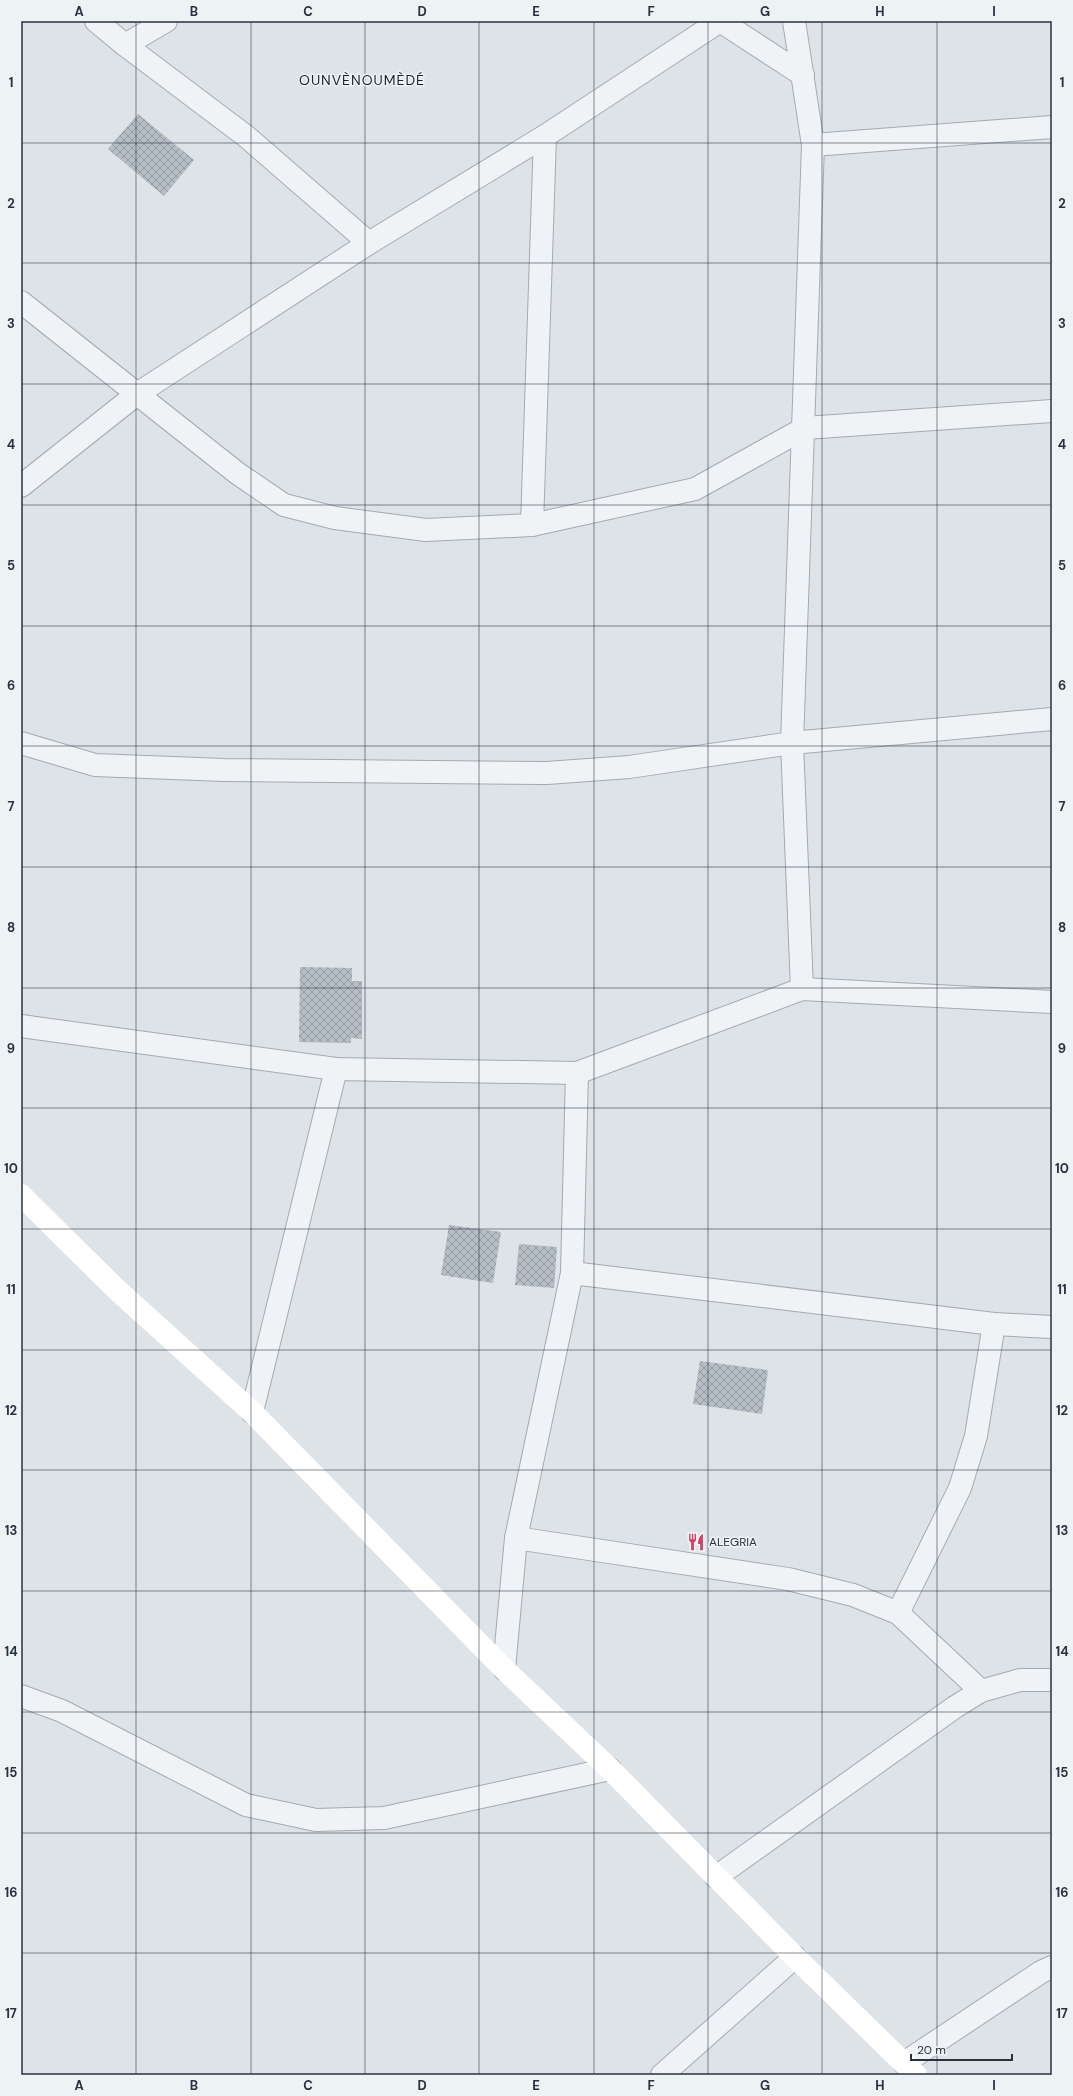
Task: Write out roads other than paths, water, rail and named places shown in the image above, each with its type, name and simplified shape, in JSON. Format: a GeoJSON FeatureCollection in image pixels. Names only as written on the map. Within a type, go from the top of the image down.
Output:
{"type":"FeatureCollection","features":[{"type":"Feature","properties":{"kind":"main road"},"geometry":{"type":"LineString","coordinates":[[21,1195],[115,1288],[252,1412],[504,1669],[610,1769],[795,1957],[910,2069]]}},
{"type":"Feature","properties":{"kind":"street"},"geometry":{"type":"LineString","coordinates":[[96,21],[125,45],[247,137],[369,243]]}},
{"type":"Feature","properties":{"kind":"street"},"geometry":{"type":"LineString","coordinates":[[125,45],[166,21]]}},
{"type":"Feature","properties":{"kind":"street"},"geometry":{"type":"LineString","coordinates":[[21,486],[137,394],[369,243],[545,136],[720,21],[803,75]]}},
{"type":"Feature","properties":{"kind":"street"},"geometry":{"type":"LineString","coordinates":[[794,21],[813,145],[792,743],[802,989]]}},
{"type":"Feature","properties":{"kind":"street"},"geometry":{"type":"LineString","coordinates":[[813,145],[1052,127]]}},
{"type":"Feature","properties":{"kind":"street"},"geometry":{"type":"LineString","coordinates":[[532,525],[545,136]]}},
{"type":"Feature","properties":{"kind":"street"},"geometry":{"type":"LineString","coordinates":[[21,302],[237,473],[284,505],[335,518],[426,530],[532,525],[695,489],[804,428],[1052,411]]}},
{"type":"Feature","properties":{"kind":"street"},"geometry":{"type":"LineString","coordinates":[[21,743],[95,765],[224,770],[485,774],[546,773],[629,767],[792,743],[1052,719]]}},
{"type":"Feature","properties":{"kind":"street"},"geometry":{"type":"LineString","coordinates":[[21,1026],[336,1069],[577,1073],[802,989],[1052,1002]]}},
{"type":"Feature","properties":{"kind":"street"},"geometry":{"type":"LineString","coordinates":[[252,1412],[336,1069]]}},
{"type":"Feature","properties":{"kind":"street"},"geometry":{"type":"LineString","coordinates":[[504,1669],[516,1538],[572,1273],[577,1073]]}},
{"type":"Feature","properties":{"kind":"street"},"geometry":{"type":"LineString","coordinates":[[572,1273],[994,1324],[1052,1327]]}},
{"type":"Feature","properties":{"kind":"street"},"geometry":{"type":"LineString","coordinates":[[898,1613],[960,1488],[976,1436],[994,1324]]}},
{"type":"Feature","properties":{"kind":"street"},"geometry":{"type":"LineString","coordinates":[[516,1538],[788,1579],[853,1595],[898,1613],[981,1691]]}},
{"type":"Feature","properties":{"kind":"street"},"geometry":{"type":"LineString","coordinates":[[716,1877],[955,1707],[981,1691],[1020,1680],[1052,1680]]}},
{"type":"Feature","properties":{"kind":"street"},"geometry":{"type":"LineString","coordinates":[[21,1696],[62,1711],[246,1805],[316,1820],[384,1818],[610,1769]]}},
{"type":"Feature","properties":{"kind":"street"},"geometry":{"type":"LineString","coordinates":[[662,2075],[795,1957]]}},
{"type":"Feature","properties":{"kind":"street"},"geometry":{"type":"LineString","coordinates":[[910,2069],[1041,1972],[1052,1967]]}},
{"type":"Feature","properties":{"kind":"place","name":"ALEGRIA"},"geometry":{"type":"Point","coordinates":[696,1542]}},
{"type":"Feature","properties":{"kind":"district","name":"OUNVÈNOUMÈDÉ"},"geometry":{"type":"Point","coordinates":[362,80]}}]}
